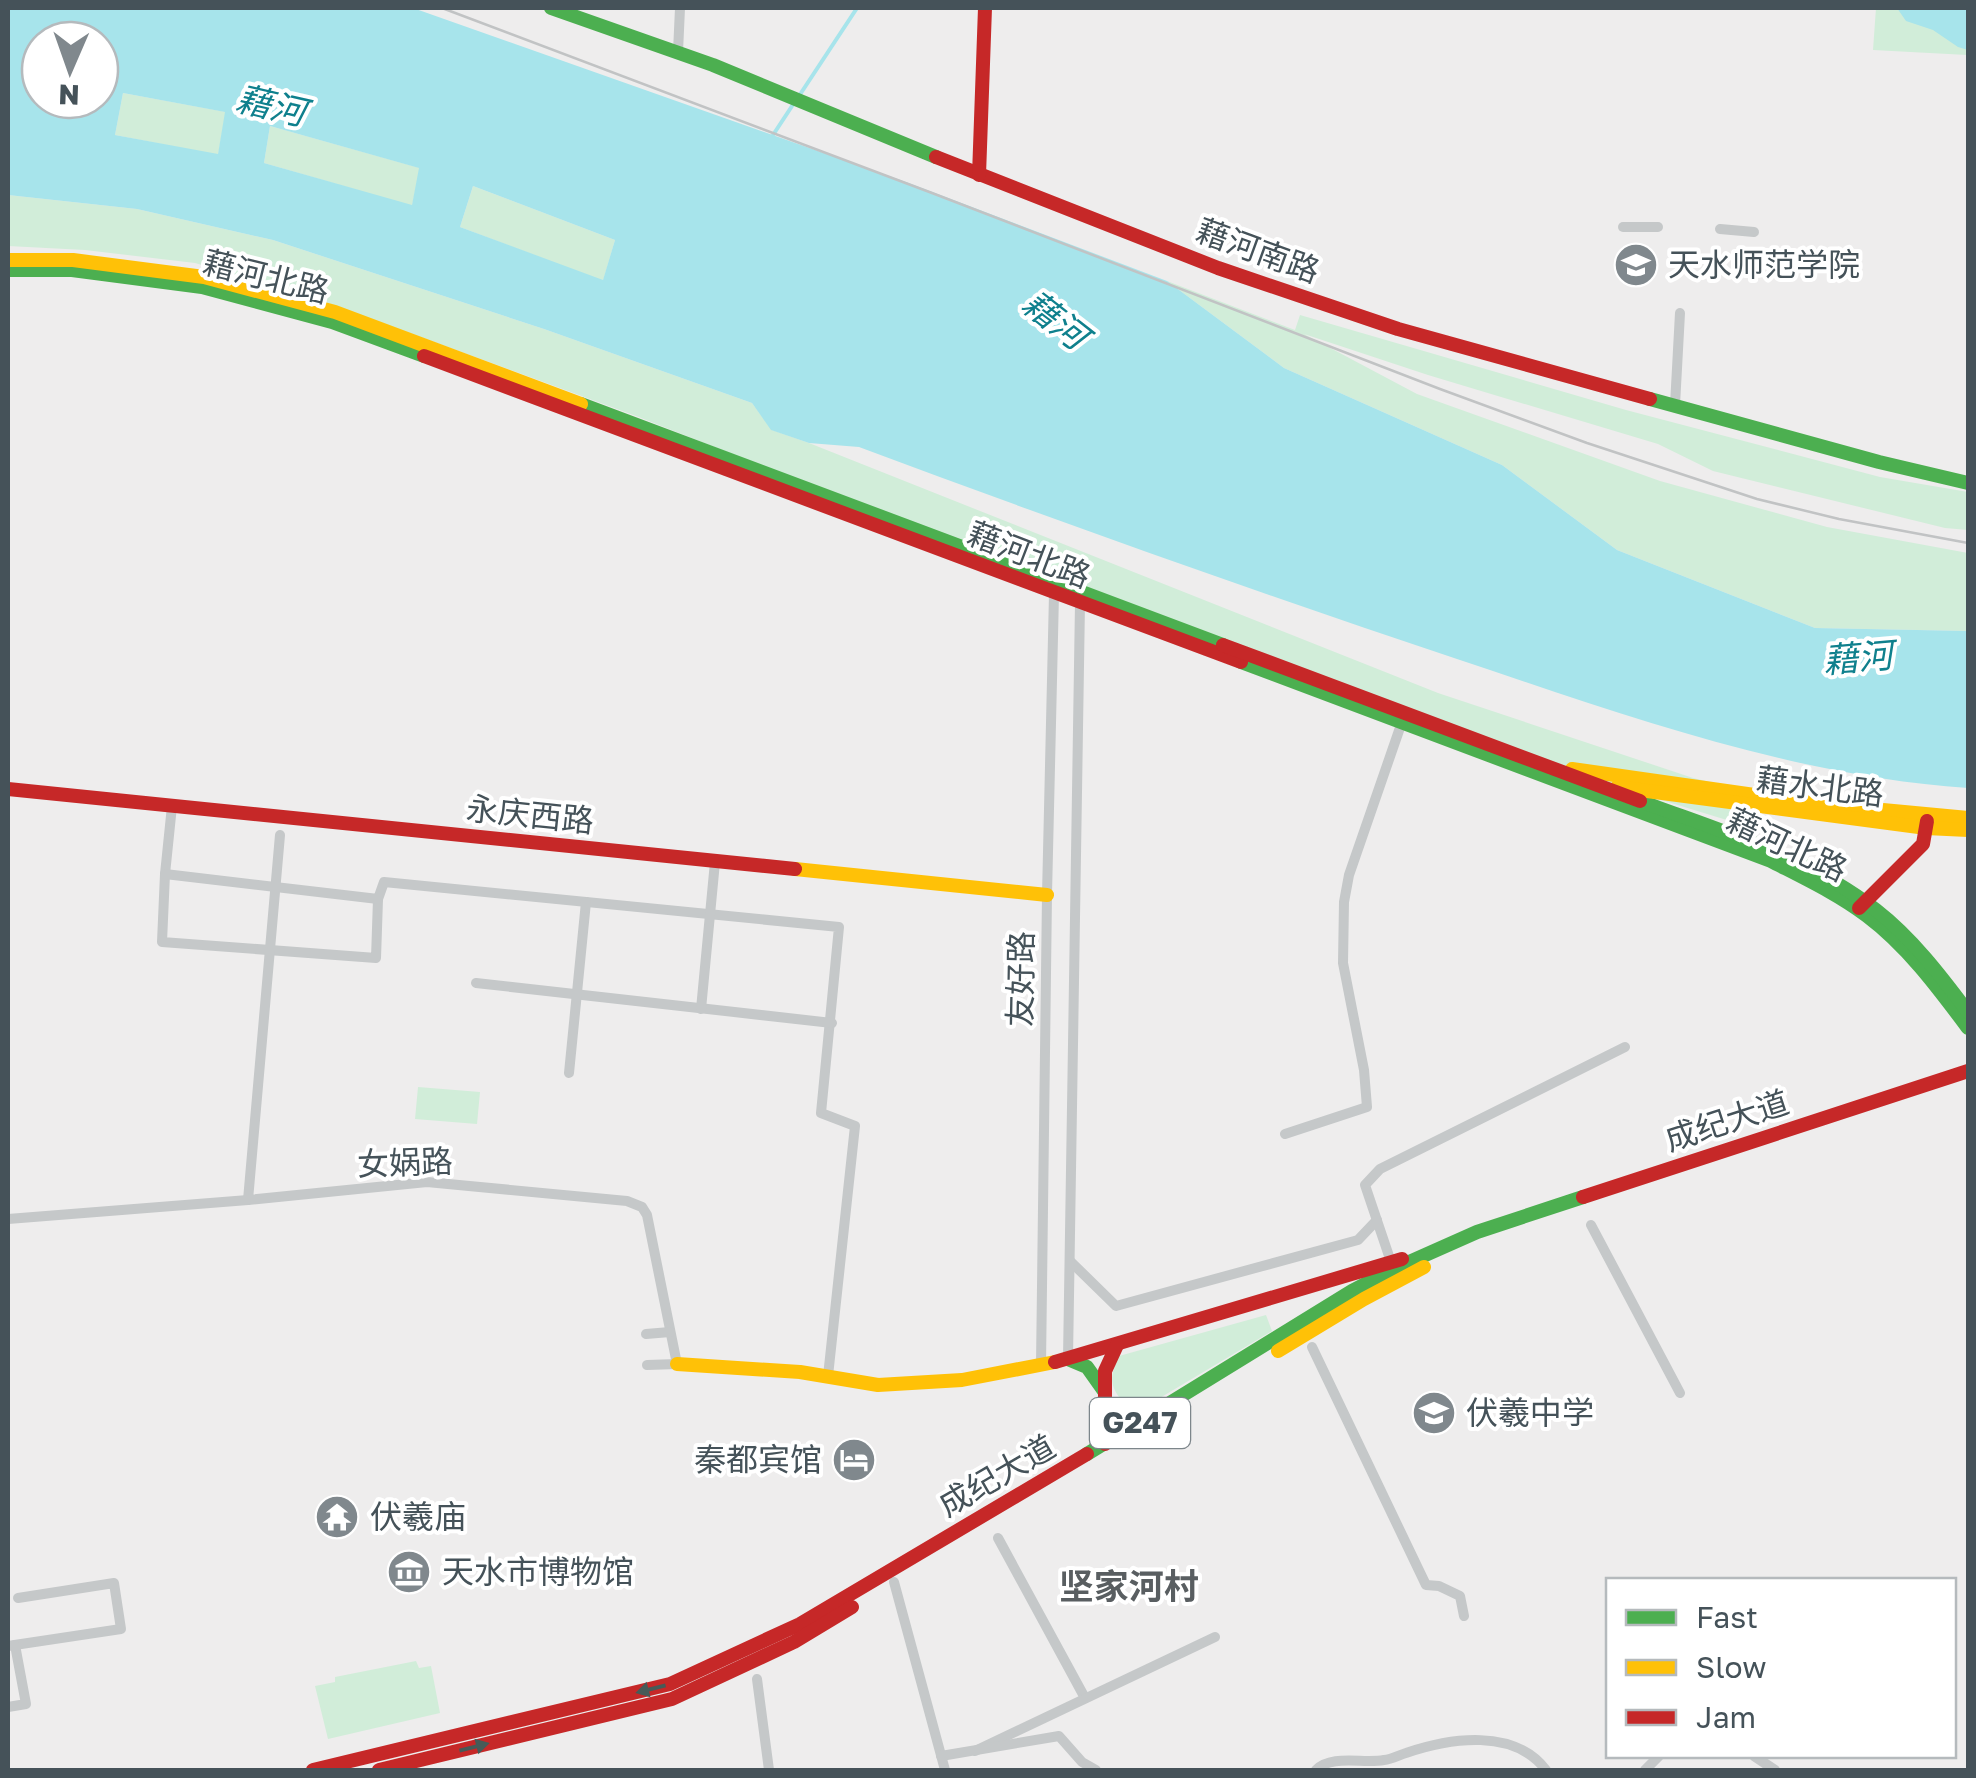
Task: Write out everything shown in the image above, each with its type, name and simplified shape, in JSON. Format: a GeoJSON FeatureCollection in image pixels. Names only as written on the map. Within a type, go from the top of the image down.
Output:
{"type":"FeatureCollection","features":[{"type":"Feature","properties":{"kind":"main road","name":"藉河南路"},"geometry":{"type":"LineString","coordinates":[[551,8],[678,52],[1218,268],[1398,329],[1968,483]]}},
{"type":"Feature","properties":{"kind":"main road"},"geometry":{"type":"LineString","coordinates":[[979,175],[985,8]]}},
{"type":"Feature","properties":{"kind":"main road","name":"藉河北路"},"geometry":{"type":"LineString","coordinates":[[8,260],[73,260],[204,277],[335,312],[1546,772],[1771,861],[1889,921],[1968,1012]]}},
{"type":"Feature","properties":{"kind":"main road","name":"藉河北路"},"geometry":{"type":"LineString","coordinates":[[8,270],[72,270],[202,286],[332,322],[1054,594],[1404,719]]}},
{"type":"Feature","properties":{"kind":"main road","name":"藉河北路"},"geometry":{"type":"LineString","coordinates":[[1546,772],[1598,785],[1776,852],[1837,884],[1882,928],[1968,1028]]}},
{"type":"Feature","properties":{"kind":"main road","name":"藉水北路"},"geometry":{"type":"LineString","coordinates":[[1546,772],[1731,794],[1968,830]]}},
{"type":"Feature","properties":{"kind":"main road","name":"藉水北路"},"geometry":{"type":"LineString","coordinates":[[1598,785],[1927,822],[1968,818]]}},
{"type":"Feature","properties":{"kind":"main road","name":"永庆西路"},"geometry":{"type":"LineString","coordinates":[[8,789],[1046,895]]}},
{"type":"Feature","properties":{"kind":"main road"},"geometry":{"type":"LineString","coordinates":[[1860,907],[1924,844],[1927,822]]}},
{"type":"Feature","properties":{"kind":"main road","name":"成纪大道"},"geometry":{"type":"LineString","coordinates":[[379,1770],[672,1699],[794,1642],[1364,1299],[1480,1238],[1968,1075]]}},
{"type":"Feature","properties":{"kind":"main road","name":"成纪大道"},"geometry":{"type":"LineString","coordinates":[[313,1770],[670,1684],[800,1624],[1105,1444],[1352,1291],[1445,1246],[1496,1226],[1968,1075]]}},
{"type":"Feature","properties":{"kind":"main road"},"geometry":{"type":"LineString","coordinates":[[676,1364],[828,1376],[878,1385],[962,1380],[1117,1346],[1480,1238]]}},
{"type":"Feature","properties":{"kind":"main road"},"geometry":{"type":"LineString","coordinates":[[1105,1444],[1105,1371],[1117,1346]]}},
{"type":"Feature","properties":{"kind":"main road"},"geometry":{"type":"LineString","coordinates":[[1068,1359],[1086,1367],[1104,1391]]}},
{"type":"Feature","properties":{"kind":"street"},"geometry":{"type":"LineString","coordinates":[[678,52],[680,8]]}},
{"type":"Feature","properties":{"kind":"street"},"geometry":{"type":"LineString","coordinates":[[1623,226],[1658,228]]}},
{"type":"Feature","properties":{"kind":"street"},"geometry":{"type":"LineString","coordinates":[[1720,229],[1754,232]]}},
{"type":"Feature","properties":{"kind":"street"},"geometry":{"type":"LineString","coordinates":[[1675,405],[1680,313]]}},
{"type":"Feature","properties":{"kind":"street","name":"友好路"},"geometry":{"type":"LineString","coordinates":[[1041,1365],[1054,594]]}},
{"type":"Feature","properties":{"kind":"street","name":"友好路"},"geometry":{"type":"LineString","coordinates":[[1068,1359],[1080,603]]}},
{"type":"Feature","properties":{"kind":"street"},"geometry":{"type":"LineString","coordinates":[[1285,1134],[1367,1107],[1364,1070],[1343,963],[1344,902],[1349,875],[1404,719]]}},
{"type":"Feature","properties":{"kind":"street"},"geometry":{"type":"LineString","coordinates":[[172,806],[162,942],[376,958],[378,899],[384,882],[839,927],[822,1113],[855,1126],[828,1376]]}},
{"type":"Feature","properties":{"kind":"street"},"geometry":{"type":"LineString","coordinates":[[248,1200],[280,834]]}},
{"type":"Feature","properties":{"kind":"street"},"geometry":{"type":"LineString","coordinates":[[701,1009],[716,862]]}},
{"type":"Feature","properties":{"kind":"street"},"geometry":{"type":"LineString","coordinates":[[165,874],[378,899]]}},
{"type":"Feature","properties":{"kind":"street"},"geometry":{"type":"LineString","coordinates":[[570,1073],[586,902]]}},
{"type":"Feature","properties":{"kind":"street"},"geometry":{"type":"LineString","coordinates":[[476,983],[832,1023]]}},
{"type":"Feature","properties":{"kind":"street"},"geometry":{"type":"LineString","coordinates":[[1391,1262],[1365,1185],[1380,1169],[1625,1047]]}},
{"type":"Feature","properties":{"kind":"street","name":"女娲路"},"geometry":{"type":"LineString","coordinates":[[8,1220],[427,1182],[627,1201],[642,1207],[647,1215],[676,1364]]}},
{"type":"Feature","properties":{"kind":"street"},"geometry":{"type":"LineString","coordinates":[[1070,1261],[1116,1306],[1358,1240],[1377,1220]]}},
{"type":"Feature","properties":{"kind":"street"},"geometry":{"type":"LineString","coordinates":[[1590,1225],[1680,1393]]}},
{"type":"Feature","properties":{"kind":"street"},"geometry":{"type":"LineString","coordinates":[[646,1334],[670,1332]]}},
{"type":"Feature","properties":{"kind":"street"},"geometry":{"type":"LineString","coordinates":[[1312,1347],[1426,1585],[1440,1586],[1460,1596],[1464,1616]]}},
{"type":"Feature","properties":{"kind":"street"},"geometry":{"type":"LineString","coordinates":[[647,1365],[676,1364]]}},
{"type":"Feature","properties":{"kind":"street"},"geometry":{"type":"LineString","coordinates":[[998,1538],[1085,1698]]}},
{"type":"Feature","properties":{"kind":"street"},"geometry":{"type":"LineString","coordinates":[[894,1582],[945,1770]]}},
{"type":"Feature","properties":{"kind":"street"},"geometry":{"type":"LineString","coordinates":[[8,1707],[26,1704],[11,1646],[121,1628],[114,1583],[18,1598]]}},
{"type":"Feature","properties":{"kind":"street"},"geometry":{"type":"LineString","coordinates":[[975,1751],[1215,1637]]}},
{"type":"Feature","properties":{"kind":"street"},"geometry":{"type":"LineString","coordinates":[[757,1679],[769,1770]]}},
{"type":"Feature","properties":{"kind":"street"},"geometry":{"type":"LineString","coordinates":[[941,1756],[1059,1736],[1082,1762],[1096,1770]]}},
{"type":"Feature","properties":{"kind":"street"},"geometry":{"type":"LineString","coordinates":[[1316,1770],[1326,1763],[1380,1761],[1403,1753],[1485,1739],[1532,1756],[1546,1770]]}},
{"type":"Feature","properties":{"kind":"green space"},"geometry":{"type":"Polygon","coordinates":[[[1876,8],[1968,8],[1968,57],[1873,50],[1876,8]]]}},
{"type":"Feature","properties":{"kind":"green space"},"geometry":{"type":"Polygon","coordinates":[[[123,93],[226,112],[218,155],[115,135],[123,93]]]}},
{"type":"Feature","properties":{"kind":"green space"},"geometry":{"type":"Polygon","coordinates":[[[270,126],[420,168],[412,206],[264,163],[270,126]]]}},
{"type":"Feature","properties":{"kind":"green space"},"geometry":{"type":"Polygon","coordinates":[[[473,186],[615,240],[603,281],[460,227],[473,186]]]}},
{"type":"Feature","properties":{"kind":"green space"},"geometry":{"type":"Polygon","coordinates":[[[8,195],[137,209],[273,240],[544,329],[752,403],[772,430],[1438,693],[1693,778],[1757,793],[1743,825],[1616,786],[1019,567],[636,416],[306,295],[195,263],[8,246],[8,195]]]}},
{"type":"Feature","properties":{"kind":"green space"},"geometry":{"type":"Polygon","coordinates":[[[1167,281],[1295,330],[1300,315],[1626,410],[1880,477],[1968,492],[1968,530],[1945,528],[1713,471],[1658,444],[1304,334],[1417,394],[1660,481],[1827,527],[1968,553],[1968,631],[1815,628],[1617,550],[1502,465],[1284,368],[1167,281]]]}},
{"type":"Feature","properties":{"kind":"green space"},"geometry":{"type":"Polygon","coordinates":[[[418,1087],[480,1092],[477,1124],[415,1119],[418,1087]]]}},
{"type":"Feature","properties":{"kind":"green space"},"geometry":{"type":"Polygon","coordinates":[[[1266,1315],[1272,1331],[1133,1414],[1114,1387],[1113,1374],[1119,1356],[1266,1315]]]}},
{"type":"Feature","properties":{"kind":"green space"},"geometry":{"type":"Polygon","coordinates":[[[416,1661],[419,1668],[431,1666],[440,1713],[328,1739],[315,1686],[335,1682],[335,1677],[416,1661]]]}},
{"type":"Feature","properties":{"kind":"water","name":"藉河"},"geometry":{"type":"Polygon","coordinates":[[[8,8],[413,8],[906,182],[1167,281],[1284,368],[1502,465],[1617,550],[1815,628],[1968,631],[1968,788],[1837,771],[1773,757],[1583,701],[1232,582],[859,447],[809,443],[771,430],[752,403],[544,329],[273,240],[137,209],[8,195],[8,8]],[[270,126],[264,163],[412,205],[419,168],[270,126]],[[473,186],[460,227],[603,280],[615,240],[473,186]]]}},
{"type":"Feature","properties":{"kind":"water"},"geometry":{"type":"Polygon","coordinates":[[[1897,8],[1968,8],[1968,50],[1933,30],[1906,21],[1897,8]]]}},
{"type":"Feature","properties":{"kind":"waterway"},"geometry":{"type":"LineString","coordinates":[[799,96],[857,8]]}},
{"type":"Feature","properties":{"kind":"waterway"},"geometry":{"type":"LineString","coordinates":[[773,135],[794,103]]}},
{"type":"Feature","properties":{"kind":"tram line"},"geometry":{"type":"LineString","coordinates":[[442,8],[1587,443],[1757,499],[1968,543]]}},
{"type":"Feature","properties":{"kind":"traffic: fast"},"geometry":{"type":"LineString","coordinates":[[551,8],[713,65],[936,157]]}},
{"type":"Feature","properties":{"kind":"traffic: fast"},"geometry":{"type":"LineString","coordinates":[[8,270],[72,270],[202,287],[332,322],[424,356]]}},
{"type":"Feature","properties":{"kind":"traffic: fast"},"geometry":{"type":"LineString","coordinates":[[1650,399],[1968,483]]}},
{"type":"Feature","properties":{"kind":"traffic: fast"},"geometry":{"type":"LineString","coordinates":[[581,404],[1223,645]]}},
{"type":"Feature","properties":{"kind":"traffic: fast"},"geometry":{"type":"LineString","coordinates":[[1241,662],[1771,861],[1821,887],[1882,928],[1921,968],[1968,1028]]}},
{"type":"Feature","properties":{"kind":"traffic: fast"},"geometry":{"type":"LineString","coordinates":[[1640,801],[1762,846],[1849,891],[1902,933],[1968,1012]]}},
{"type":"Feature","properties":{"kind":"traffic: fast"},"geometry":{"type":"LineString","coordinates":[[1087,1454],[1396,1268],[1477,1232],[1583,1197]]}},
{"type":"Feature","properties":{"kind":"traffic: fast"},"geometry":{"type":"LineString","coordinates":[[1068,1359],[1087,1367],[1104,1391]]}},
{"type":"Feature","properties":{"kind":"traffic: slow"},"geometry":{"type":"LineString","coordinates":[[8,260],[73,260],[204,277],[335,312],[581,404]]}},
{"type":"Feature","properties":{"kind":"traffic: slow"},"geometry":{"type":"LineString","coordinates":[[1572,769],[1819,804],[1968,818]]}},
{"type":"Feature","properties":{"kind":"traffic: slow"},"geometry":{"type":"LineString","coordinates":[[1617,787],[1926,828],[1968,830]]}},
{"type":"Feature","properties":{"kind":"traffic: slow"},"geometry":{"type":"LineString","coordinates":[[795,869],[1047,895]]}},
{"type":"Feature","properties":{"kind":"traffic: slow"},"geometry":{"type":"LineString","coordinates":[[1278,1351],[1424,1267]]}},
{"type":"Feature","properties":{"kind":"traffic: slow"},"geometry":{"type":"LineString","coordinates":[[677,1364],[800,1372],[878,1385],[962,1380],[1055,1362]]}},
{"type":"Feature","properties":{"kind":"traffic: jam"},"geometry":{"type":"LineString","coordinates":[[979,175],[985,8]]}},
{"type":"Feature","properties":{"kind":"traffic: jam"},"geometry":{"type":"LineString","coordinates":[[936,157],[1218,268],[1398,329],[1650,399]]}},
{"type":"Feature","properties":{"kind":"traffic: jam"},"geometry":{"type":"LineString","coordinates":[[424,356],[1241,662]]}},
{"type":"Feature","properties":{"kind":"traffic: jam"},"geometry":{"type":"LineString","coordinates":[[1223,645],[1640,801]]}},
{"type":"Feature","properties":{"kind":"traffic: jam"},"geometry":{"type":"LineString","coordinates":[[8,789],[795,869]]}},
{"type":"Feature","properties":{"kind":"traffic: jam"},"geometry":{"type":"LineString","coordinates":[[1859,908],[1923,844],[1927,821]]}},
{"type":"Feature","properties":{"kind":"traffic: jam"},"geometry":{"type":"LineString","coordinates":[[1583,1197],[1968,1071]]}},
{"type":"Feature","properties":{"kind":"traffic: jam"},"geometry":{"type":"LineString","coordinates":[[1055,1362],[1402,1259]]}},
{"type":"Feature","properties":{"kind":"traffic: jam"},"geometry":{"type":"LineString","coordinates":[[1105,1444],[1105,1371],[1117,1345]]}},
{"type":"Feature","properties":{"kind":"traffic: jam"},"geometry":{"type":"LineString","coordinates":[[313,1770],[670,1684],[800,1624],[1087,1454]]}},
{"type":"Feature","properties":{"kind":"traffic: jam"},"geometry":{"type":"LineString","coordinates":[[379,1770],[672,1699],[794,1642],[852,1607]]}},
{"type":"Feature","properties":{"kind":"place","name":"天水师范学院"},"geometry":{"type":"Point","coordinates":[1636,265]}},
{"type":"Feature","properties":{"kind":"place","name":"伏羲中学"},"geometry":{"type":"Point","coordinates":[1434,1413]}},
{"type":"Feature","properties":{"kind":"place","name":"秦都宾馆"},"geometry":{"type":"Point","coordinates":[854,1460]}},
{"type":"Feature","properties":{"kind":"place","name":"伏羲庙"},"geometry":{"type":"Point","coordinates":[337,1517]}},
{"type":"Feature","properties":{"kind":"place","name":"天水市博物馆"},"geometry":{"type":"Point","coordinates":[409,1572]}},
{"type":"Feature","properties":{"kind":"district","name":"坚家河村"},"geometry":{"type":"Point","coordinates":[1129,1587]}}]}
